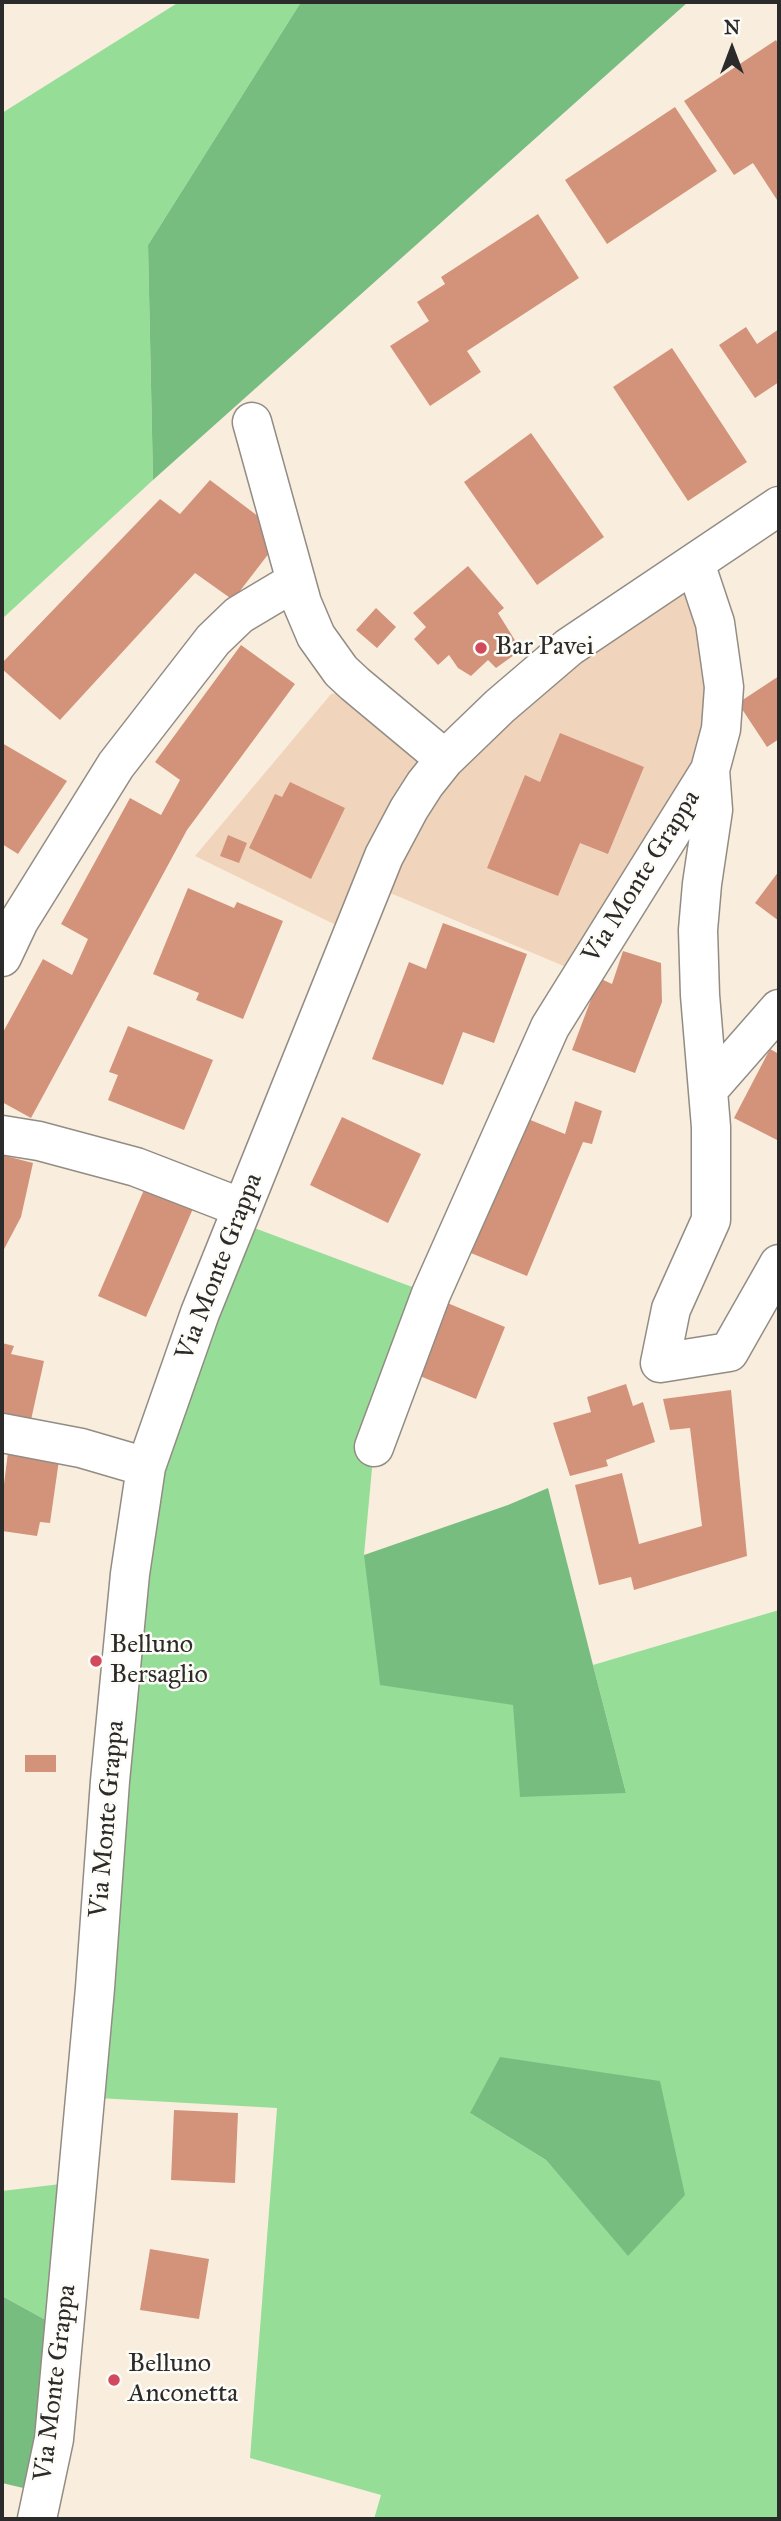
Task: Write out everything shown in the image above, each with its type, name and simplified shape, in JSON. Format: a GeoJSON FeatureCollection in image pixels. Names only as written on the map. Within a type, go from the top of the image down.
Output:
{"type":"FeatureCollection","features":[{"type":"Feature","properties":{"kind":"street"},"geometry":{"type":"LineString","coordinates":[[252,422],[296,581],[312,627],[341,671],[445,759]]}},
{"type":"Feature","properties":{"kind":"street","name":"Via Monte Grappa"},"geometry":{"type":"LineString","coordinates":[[37,2519],[54,2439],[130,1574],[146,1467],[200,1313],[384,856],[409,809],[445,759],[500,706],[569,647],[779,506]]}},
{"type":"Feature","properties":{"kind":"street","name":"Via Monte Grappa"},"geometry":{"type":"LineString","coordinates":[[374,1447],[431,1294],[550,1027],[710,770],[721,729],[724,687],[715,623],[695,563]]}},
{"type":"Feature","properties":{"kind":"street"},"geometry":{"type":"LineString","coordinates":[[2,957],[19,921],[116,765],[180,681],[213,640],[239,615],[296,581]]}},
{"type":"Feature","properties":{"kind":"street","name":"Via Monte Grappa"},"geometry":{"type":"LineString","coordinates":[[710,770],[713,810],[698,930],[699,995],[711,1127],[711,1220],[671,1309],[660,1363],[729,1352],[779,1264]]}},
{"type":"Feature","properties":{"kind":"street"},"geometry":{"type":"LineString","coordinates":[[708,1090],[779,1009]]}},
{"type":"Feature","properties":{"kind":"street"},"geometry":{"type":"LineString","coordinates":[[2,1135],[39,1141],[135,1167],[243,1208]]}},
{"type":"Feature","properties":{"kind":"street"},"geometry":{"type":"LineString","coordinates":[[2,1433],[80,1448],[146,1467]]}},
{"type":"Feature","properties":{"kind":"shaded area"},"geometry":{"type":"Polygon","coordinates":[[[703,548],[731,718],[585,975],[364,882],[346,930],[195,856],[331,694],[371,690],[444,749],[703,548]]]}},
{"type":"Feature","properties":{"kind":"green space"},"geometry":{"type":"Polygon","coordinates":[[[179,2],[301,2],[148,245],[153,480],[2,619],[2,113],[179,2]]]}},
{"type":"Feature","properties":{"kind":"green space"},"geometry":{"type":"Polygon","coordinates":[[[301,2],[688,2],[153,480],[148,245],[301,2]]]}},
{"type":"Feature","properties":{"kind":"green space"},"geometry":{"type":"Polygon","coordinates":[[[225,1217],[431,1294],[374,1447],[364,1555],[513,1705],[626,1793],[593,1665],[779,1610],[779,2519],[374,2519],[381,2495],[250,2458],[277,2108],[79,2097],[116,1594],[225,1217]],[[470,2113],[546,2160],[628,2255],[684,2195],[470,2113]]]}},
{"type":"Feature","properties":{"kind":"green space"},"geometry":{"type":"Polygon","coordinates":[[[548,1488],[626,1793],[520,1797],[513,1705],[380,1685],[364,1555],[508,1505],[548,1488]]]}},
{"type":"Feature","properties":{"kind":"green space"},"geometry":{"type":"Polygon","coordinates":[[[500,2057],[660,2081],[685,2195],[628,2256],[546,2160],[470,2113],[500,2057]]]}},
{"type":"Feature","properties":{"kind":"green space"},"geometry":{"type":"Polygon","coordinates":[[[69,2183],[53,2324],[2,2296],[2,2191],[69,2183]]]}},
{"type":"Feature","properties":{"kind":"green space"},"geometry":{"type":"Polygon","coordinates":[[[2,2296],[53,2324],[36,2491],[2,2483],[2,2296]]]}},
{"type":"Feature","properties":{"kind":"building"},"geometry":{"type":"Polygon","coordinates":[[[776,40],[779,45],[779,203],[753,163],[734,175],[684,101],[776,40]]]}},
{"type":"Feature","properties":{"kind":"building"},"geometry":{"type":"Polygon","coordinates":[[[675,107],[717,171],[607,244],[565,180],[675,107]]]}},
{"type":"Feature","properties":{"kind":"building"},"geometry":{"type":"Polygon","coordinates":[[[538,214],[579,278],[467,351],[481,372],[430,406],[390,346],[429,321],[417,302],[445,284],[441,277],[538,214]]]}},
{"type":"Feature","properties":{"kind":"building"},"geometry":{"type":"Polygon","coordinates":[[[746,327],[757,344],[779,329],[779,382],[755,398],[719,345],[746,327]]]}},
{"type":"Feature","properties":{"kind":"building"},"geometry":{"type":"Polygon","coordinates":[[[672,348],[747,462],[688,501],[613,387],[672,348]]]}},
{"type":"Feature","properties":{"kind":"building"},"geometry":{"type":"Polygon","coordinates":[[[531,433],[604,537],[537,585],[464,482],[531,433]]]}},
{"type":"Feature","properties":{"kind":"building"},"geometry":{"type":"Polygon","coordinates":[[[210,480],[283,535],[233,600],[195,573],[60,720],[2,669],[2,663],[160,499],[180,514],[210,480]]]}},
{"type":"Feature","properties":{"kind":"building"},"geometry":{"type":"Polygon","coordinates":[[[468,566],[504,608],[498,613],[521,650],[496,668],[488,660],[471,676],[458,668],[449,655],[438,665],[414,639],[426,627],[413,613],[468,566]]]}},
{"type":"Feature","properties":{"kind":"building"},"geometry":{"type":"Polygon","coordinates":[[[376,608],[396,627],[377,648],[356,630],[376,608]]]}},
{"type":"Feature","properties":{"kind":"building"},"geometry":{"type":"Polygon","coordinates":[[[241,645],[295,684],[187,830],[31,1118],[2,1102],[2,1034],[43,959],[72,975],[88,939],[61,924],[130,798],[161,815],[180,780],[155,762],[241,645]]]}},
{"type":"Feature","properties":{"kind":"building"},"geometry":{"type":"Polygon","coordinates":[[[779,676],[779,739],[767,747],[738,703],[779,676]]]}},
{"type":"Feature","properties":{"kind":"building"},"geometry":{"type":"Polygon","coordinates":[[[560,733],[644,767],[608,854],[580,843],[558,896],[487,868],[525,775],[540,782],[560,733]]]}},
{"type":"Feature","properties":{"kind":"building"},"geometry":{"type":"Polygon","coordinates":[[[2,743],[67,781],[18,854],[2,844],[2,743]]]}},
{"type":"Feature","properties":{"kind":"building"},"geometry":{"type":"Polygon","coordinates":[[[290,782],[345,808],[311,879],[249,848],[275,794],[282,797],[290,782]]]}},
{"type":"Feature","properties":{"kind":"building"},"geometry":{"type":"Polygon","coordinates":[[[228,835],[247,843],[239,863],[220,856],[228,835]]]}},
{"type":"Feature","properties":{"kind":"building"},"geometry":{"type":"Polygon","coordinates":[[[779,871],[779,921],[755,903],[779,871]]]}},
{"type":"Feature","properties":{"kind":"building"},"geometry":{"type":"Polygon","coordinates":[[[188,888],[234,908],[237,902],[283,921],[243,1019],[196,1000],[199,993],[153,974],[188,888]]]}},
{"type":"Feature","properties":{"kind":"building"},"geometry":{"type":"Polygon","coordinates":[[[443,923],[527,954],[494,1043],[463,1032],[443,1085],[372,1059],[409,962],[426,969],[443,923]]]}},
{"type":"Feature","properties":{"kind":"building"},"geometry":{"type":"Polygon","coordinates":[[[623,951],[661,963],[662,1002],[635,1073],[572,1050],[599,978],[612,984],[623,951]]]}},
{"type":"Feature","properties":{"kind":"building"},"geometry":{"type":"Polygon","coordinates":[[[128,1026],[213,1060],[184,1130],[108,1100],[118,1075],[109,1072],[128,1026]]]}},
{"type":"Feature","properties":{"kind":"building"},"geometry":{"type":"Polygon","coordinates":[[[770,1049],[779,1054],[779,1141],[734,1118],[770,1049]]]}},
{"type":"Feature","properties":{"kind":"building"},"geometry":{"type":"Polygon","coordinates":[[[575,1101],[602,1111],[592,1144],[583,1142],[527,1276],[466,1251],[523,1117],[565,1134],[575,1101]]]}},
{"type":"Feature","properties":{"kind":"building"},"geometry":{"type":"Polygon","coordinates":[[[342,1117],[421,1154],[388,1223],[310,1185],[342,1117]]]}},
{"type":"Feature","properties":{"kind":"building"},"geometry":{"type":"Polygon","coordinates":[[[2,1155],[33,1163],[21,1217],[2,1253],[2,1155]]]}},
{"type":"Feature","properties":{"kind":"building"},"geometry":{"type":"Polygon","coordinates":[[[147,1183],[195,1204],[146,1317],[98,1296],[147,1183]]]}},
{"type":"Feature","properties":{"kind":"building"},"geometry":{"type":"Polygon","coordinates":[[[445,1302],[505,1327],[476,1399],[415,1374],[445,1302]]]}},
{"type":"Feature","properties":{"kind":"building"},"geometry":{"type":"Polygon","coordinates":[[[2,1343],[14,1346],[11,1354],[44,1361],[31,1420],[2,1413],[2,1343]]]}},
{"type":"Feature","properties":{"kind":"building"},"geometry":{"type":"Polygon","coordinates":[[[626,1384],[633,1406],[643,1402],[655,1442],[606,1460],[608,1466],[570,1476],[553,1423],[591,1412],[587,1397],[626,1384]]]}},
{"type":"Feature","properties":{"kind":"building"},"geometry":{"type":"Polygon","coordinates":[[[731,1390],[747,1556],[634,1590],[631,1577],[599,1585],[575,1485],[622,1473],[639,1544],[702,1526],[690,1428],[670,1430],[663,1399],[731,1390]]]}},
{"type":"Feature","properties":{"kind":"building"},"geometry":{"type":"Polygon","coordinates":[[[8,1452],[59,1460],[50,1523],[40,1522],[37,1536],[2,1531],[2,1500],[8,1452]]]}},
{"type":"Feature","properties":{"kind":"building"},"geometry":{"type":"Polygon","coordinates":[[[25,1755],[56,1755],[56,1772],[25,1772],[25,1755]]]}},
{"type":"Feature","properties":{"kind":"building"},"geometry":{"type":"Polygon","coordinates":[[[174,2110],[238,2113],[235,2183],[171,2180],[174,2110]]]}},
{"type":"Feature","properties":{"kind":"building"},"geometry":{"type":"Polygon","coordinates":[[[150,2249],[209,2259],[199,2319],[140,2310],[150,2249]]]}},
{"type":"Feature","properties":{"kind":"place","name":"Bar Pavei"},"geometry":{"type":"Point","coordinates":[481,648]}},
{"type":"Feature","properties":{"kind":"place","name":"Belluno Bersaglio"},"geometry":{"type":"Point","coordinates":[96,1661]}},
{"type":"Feature","properties":{"kind":"place","name":"Belluno Anconetta"},"geometry":{"type":"Point","coordinates":[114,2380]}}]}
